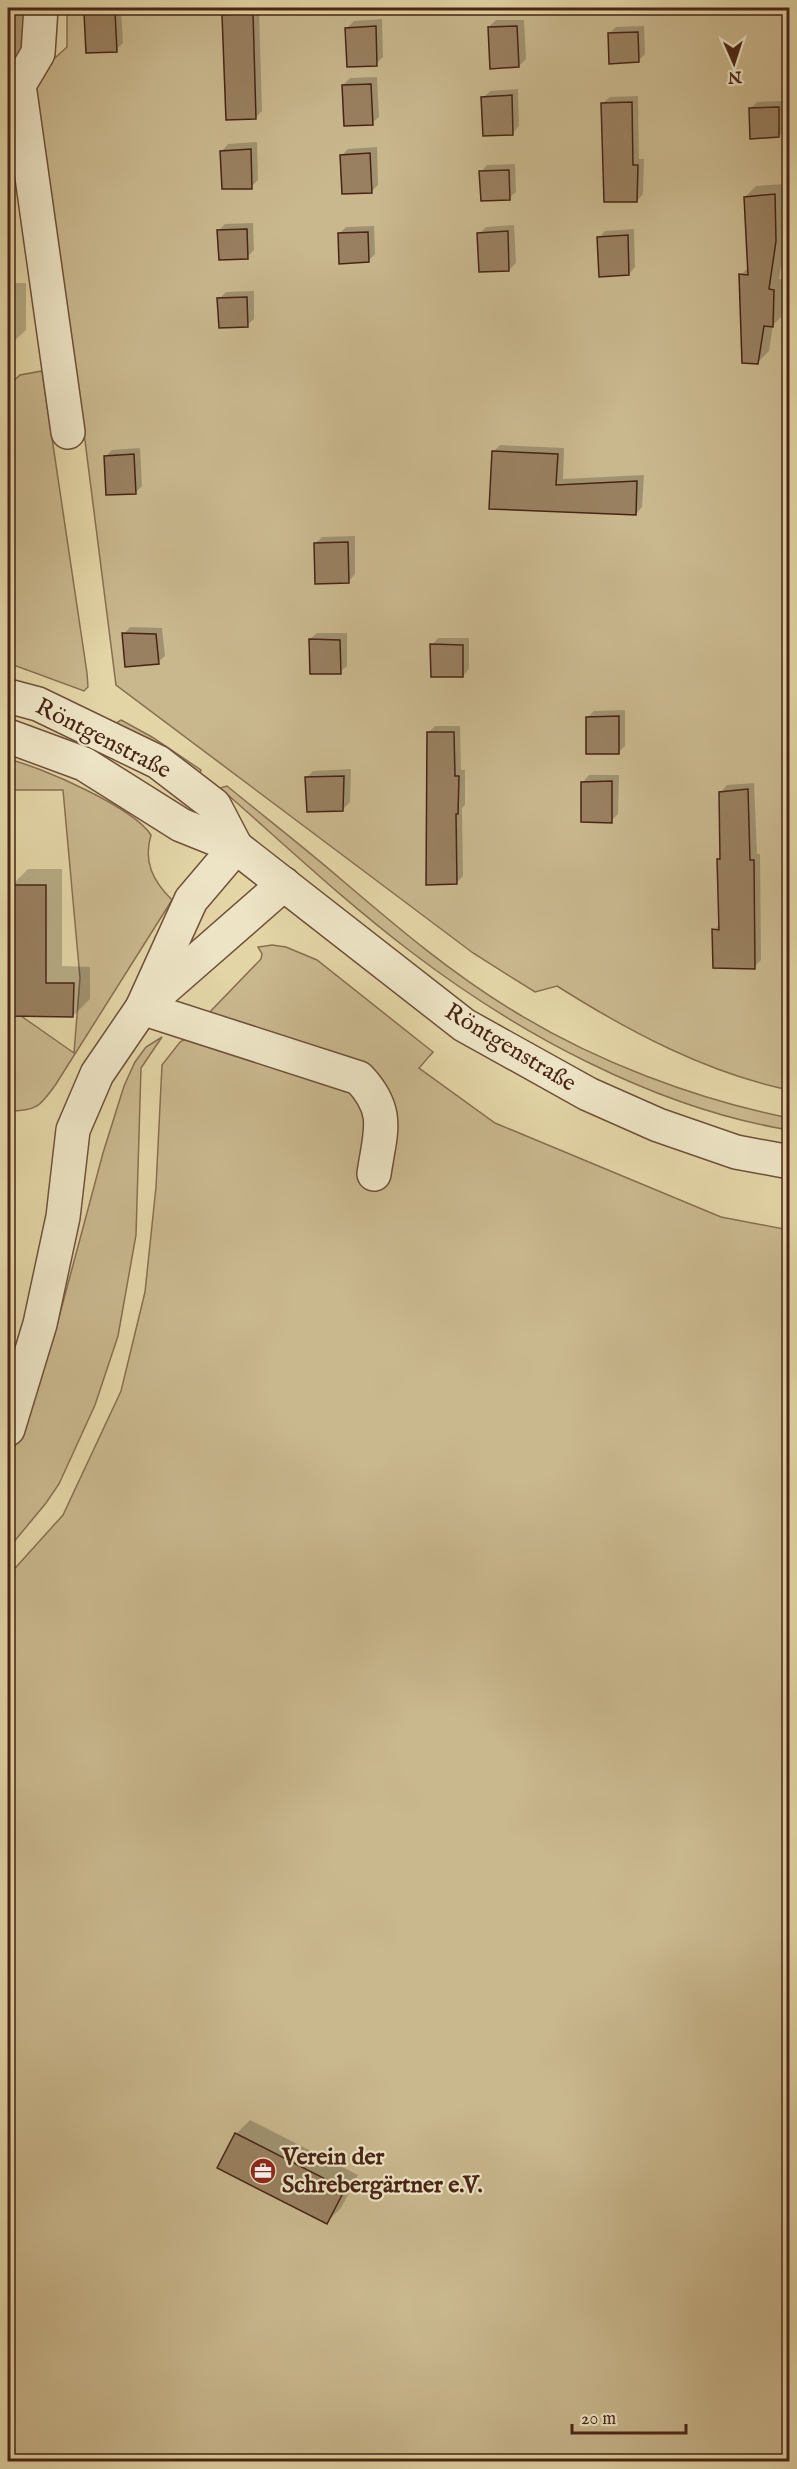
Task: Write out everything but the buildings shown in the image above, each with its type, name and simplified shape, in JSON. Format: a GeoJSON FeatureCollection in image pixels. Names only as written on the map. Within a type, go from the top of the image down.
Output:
{"type":"FeatureCollection","features":[{"type":"Feature","properties":{"kind":"street"},"geometry":{"type":"LineString","coordinates":[[41,8],[39,53],[19,85],[68,432]]}},
{"type":"Feature","properties":{"kind":"street","name":"Röntgenstraße"},"geometry":{"type":"LineString","coordinates":[[8,696],[49,709],[158,762],[214,805],[236,847]]}},
{"type":"Feature","properties":{"kind":"street","name":"Röntgenstraße"},"geometry":{"type":"LineString","coordinates":[[8,736],[84,764],[181,825],[236,847],[464,1025],[578,1088],[658,1125],[736,1152],[789,1162]]}},
{"type":"Feature","properties":{"kind":"street"},"geometry":{"type":"LineString","coordinates":[[8,1429],[40,1324],[63,1217],[73,1130],[97,1074],[142,1008],[192,900],[236,847]]}},
{"type":"Feature","properties":{"kind":"street"},"geometry":{"type":"LineString","coordinates":[[142,1008],[284,884]]}},
{"type":"Feature","properties":{"kind":"street"},"geometry":{"type":"LineString","coordinates":[[142,1008],[359,1078],[374,1094],[382,1119],[374,1174]]}},
{"type":"Feature","properties":{"kind":"shaded area"},"geometry":{"type":"Polygon","coordinates":[[[8,8],[31,8],[24,45],[8,70],[8,8]]]}},
{"type":"Feature","properties":{"kind":"shaded area"},"geometry":{"type":"Polygon","coordinates":[[[67,8],[573,8],[789,12],[789,1090],[728,1073],[669,1048],[612,1019],[557,986],[535,992],[473,953],[116,685],[84,433],[74,398],[32,79],[67,47],[67,8]]]}},
{"type":"Feature","properties":{"kind":"shaded area"},"geometry":{"type":"Polygon","coordinates":[[[42,371],[87,673],[88,687],[84,691],[8,663],[8,386],[20,375],[42,371]]]}},
{"type":"Feature","properties":{"kind":"shaded area"},"geometry":{"type":"Polygon","coordinates":[[[121,720],[152,737],[201,770],[199,777],[113,725],[121,720]]]}},
{"type":"Feature","properties":{"kind":"shaded area"},"geometry":{"type":"Polygon","coordinates":[[[8,759],[63,779],[107,801],[141,824],[151,835],[148,854],[151,870],[160,886],[172,900],[50,1092],[41,1103],[31,1109],[8,1111],[8,1016],[21,1016],[74,1053],[80,978],[63,790],[8,790],[8,759]]]}},
{"type":"Feature","properties":{"kind":"shaded area"},"geometry":{"type":"Polygon","coordinates":[[[227,786],[425,949],[489,996],[544,1029],[611,1062],[682,1089],[789,1118],[789,1130],[739,1119],[688,1104],[638,1085],[589,1063],[496,1010],[410,951],[361,912],[220,788],[227,786]]]}},
{"type":"Feature","properties":{"kind":"shaded area"},"geometry":{"type":"Polygon","coordinates":[[[272,945],[286,947],[317,960],[433,1052],[419,1068],[495,1123],[721,1217],[789,1230],[789,2461],[8,2461],[8,1576],[63,1515],[121,1391],[145,1292],[156,1187],[162,1065],[180,1042],[213,1023],[204,1018],[261,959],[262,954],[258,947],[272,945]]]}},
{"type":"Feature","properties":{"kind":"shaded area"},"geometry":{"type":"Polygon","coordinates":[[[162,1037],[141,1068],[136,1235],[118,1336],[95,1405],[59,1484],[8,1549],[8,1466],[54,1336],[103,1153],[124,1086],[135,1062],[146,1047],[162,1037]]]}},
{"type":"Feature","properties":{"kind":"place","name":"Verein der Schrebergärtner e.V."},"geometry":{"type":"Point","coordinates":[263,2171]}}]}
